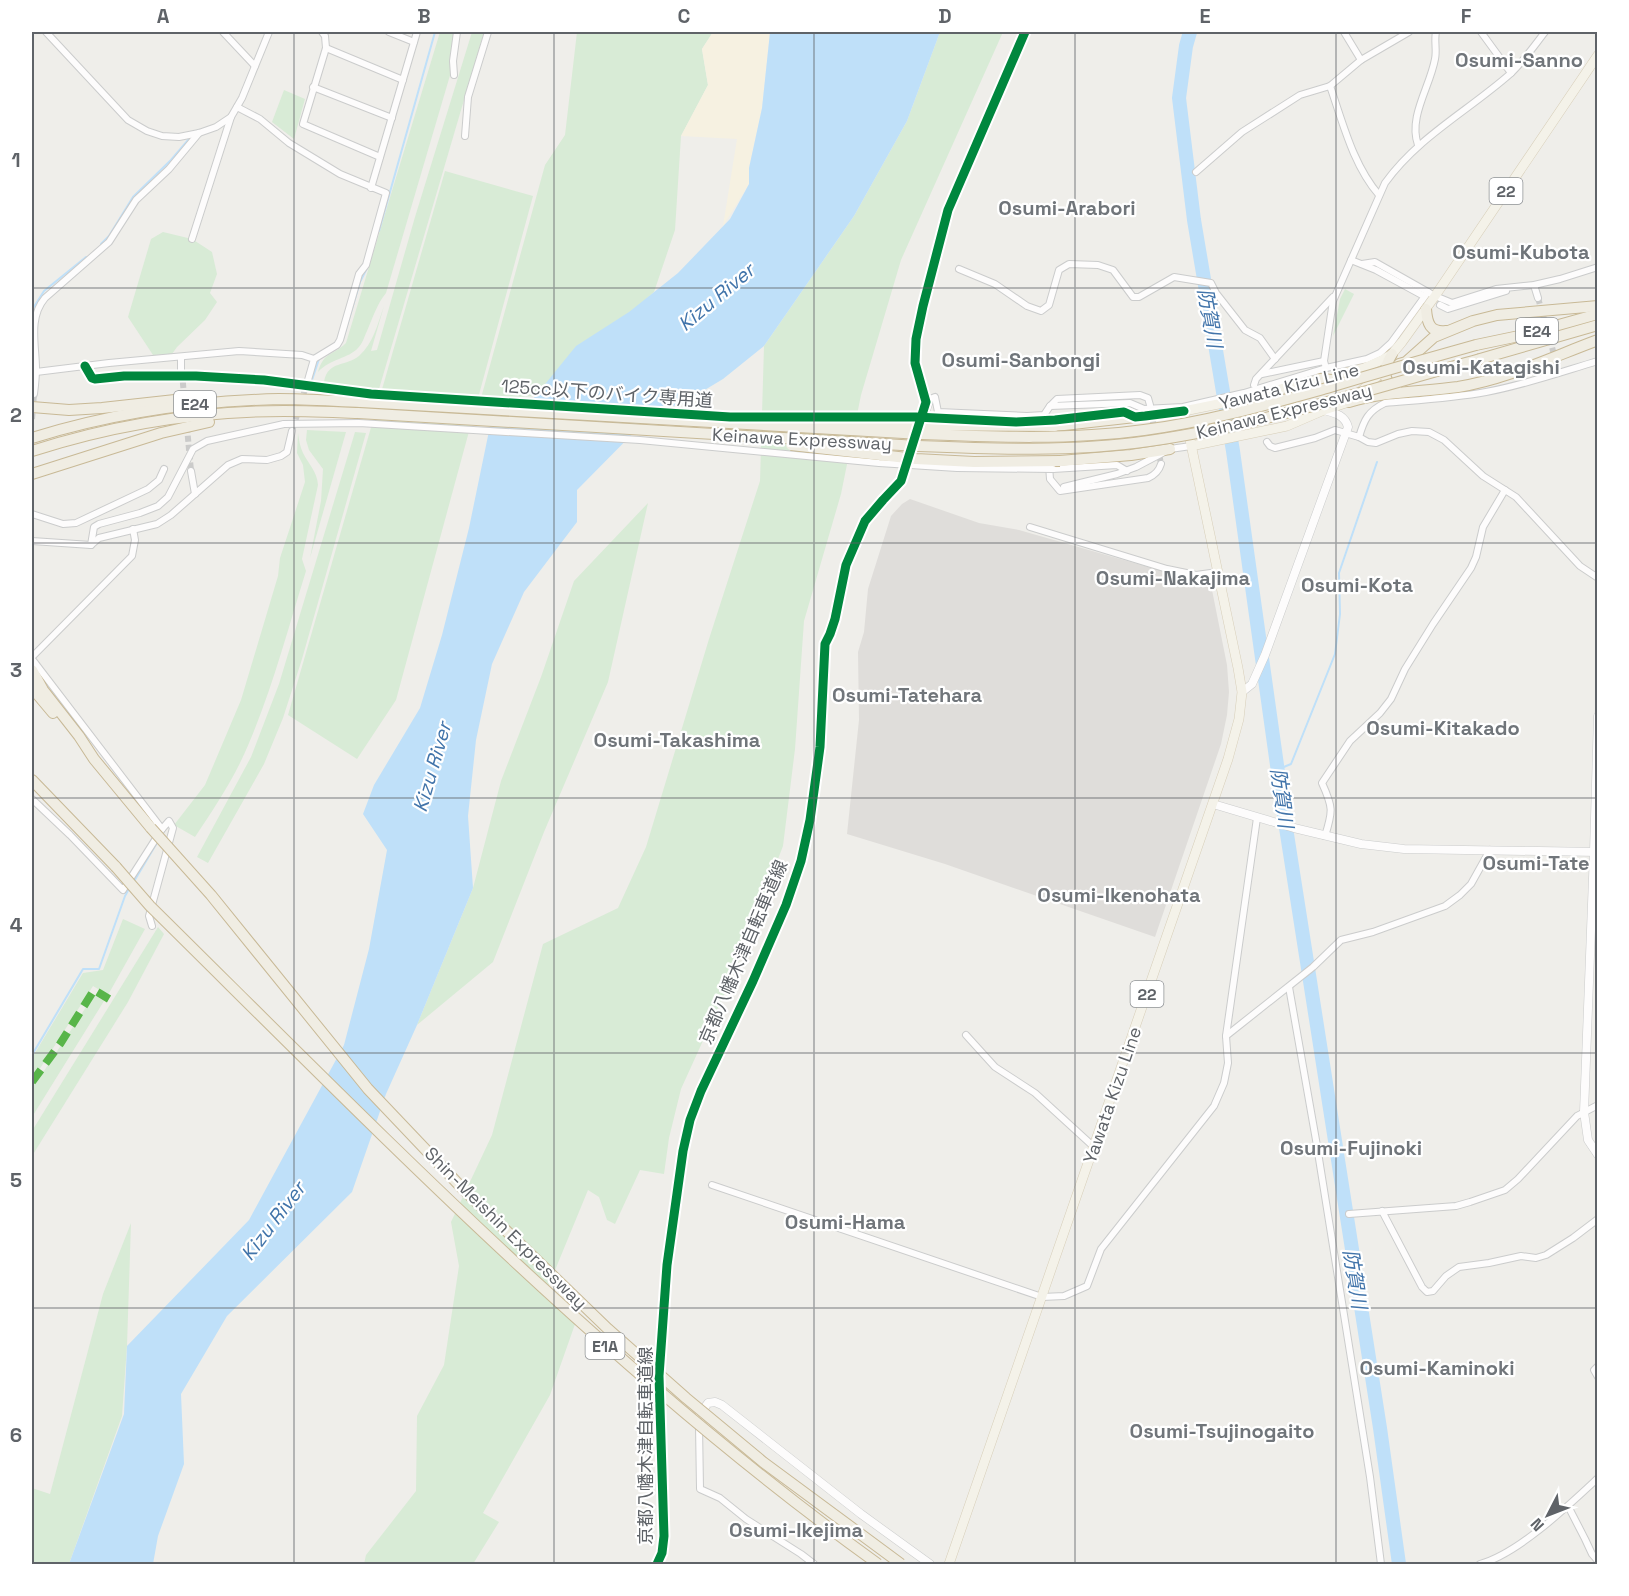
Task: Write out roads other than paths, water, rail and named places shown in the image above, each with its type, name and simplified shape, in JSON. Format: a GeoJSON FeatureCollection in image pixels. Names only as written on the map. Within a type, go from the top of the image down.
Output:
{"type":"FeatureCollection","features":[{"type":"Feature","properties":{"kind":"highway"},"geometry":{"type":"LineString","coordinates":[[1320,379],[1332,380],[1385,369],[1406,362],[1434,337],[1473,321],[1497,315],[1598,306]]}},
{"type":"Feature","properties":{"kind":"highway"},"geometry":{"type":"LineString","coordinates":[[1426,309],[1428,323],[1432,329],[1438,332],[1446,331]]}},
{"type":"Feature","properties":{"kind":"highway","name":"Keinawa Expressway"},"geometry":{"type":"LineString","coordinates":[[32,450],[87,434],[162,421],[235,413],[359,407],[752,424],[844,431],[985,437],[1102,434],[1190,423],[1241,411],[1476,345],[1519,336],[1598,314]]}},
{"type":"Feature","properties":{"kind":"highway","name":"Keinawa Expressway"},"geometry":{"type":"LineString","coordinates":[[32,438],[84,423],[180,406],[282,399],[684,432],[875,444],[1056,448],[1146,441],[1224,428],[1285,414],[1598,325]]}},
{"type":"Feature","properties":{"kind":"highway"},"geometry":{"type":"LineString","coordinates":[[1349,402],[1366,397],[1459,386],[1491,379],[1598,340]]}},
{"type":"Feature","properties":{"kind":"highway"},"geometry":{"type":"LineString","coordinates":[[1392,354],[1385,365],[1385,377],[1392,388],[1405,392]]}},
{"type":"Feature","properties":{"kind":"highway"},"geometry":{"type":"LineString","coordinates":[[32,407],[69,410],[181,399],[232,401]]}},
{"type":"Feature","properties":{"kind":"highway"},"geometry":{"type":"LineString","coordinates":[[32,474],[198,423],[284,411]]}},
{"type":"Feature","properties":{"kind":"highway"},"geometry":{"type":"LineString","coordinates":[[752,424],[837,421],[892,425],[1055,423],[1135,417]]}},
{"type":"Feature","properties":{"kind":"highway"},"geometry":{"type":"LineString","coordinates":[[684,432],[752,442],[916,459],[1057,465],[1170,449]]}},
{"type":"Feature","properties":{"kind":"highway"},"geometry":{"type":"LineString","coordinates":[[32,670],[94,759]]}},
{"type":"Feature","properties":{"kind":"highway"},"geometry":{"type":"LineString","coordinates":[[32,688],[94,759]]}},
{"type":"Feature","properties":{"kind":"highway","name":"Shin-Meishin Expressway"},"geometry":{"type":"LineString","coordinates":[[94,759],[211,896],[368,1089],[486,1212],[608,1329],[677,1391],[763,1462],[902,1564]]}},
{"type":"Feature","properties":{"kind":"highway"},"geometry":{"type":"LineString","coordinates":[[32,780],[116,867]]}},
{"type":"Feature","properties":{"kind":"highway"},"geometry":{"type":"LineString","coordinates":[[32,785],[116,867]]}},
{"type":"Feature","properties":{"kind":"highway","name":"Shin-Meishin Expressway"},"geometry":{"type":"LineString","coordinates":[[116,867],[150,906],[452,1204],[611,1351],[767,1481],[878,1564]]}},
{"type":"Feature","properties":{"kind":"main road","name":"Yawata Kizu Line"},"geometry":{"type":"LineString","coordinates":[[950,1564],[1213,804],[1239,719],[1242,692],[1239,668],[1184,411],[1364,368],[1392,354],[1426,309],[1428,294],[1598,55]]}},
{"type":"Feature","properties":{"kind":"main road","name":"Yawata Kizu Line"},"geometry":{"type":"LineString","coordinates":[[1191,446],[1287,426],[1349,402],[1394,359],[1413,327]]}},
{"type":"Feature","properties":{"kind":"street"},"geometry":{"type":"LineString","coordinates":[[46,32],[128,120],[147,131],[162,136],[179,137],[216,127],[231,117]]}},
{"type":"Feature","properties":{"kind":"street"},"geometry":{"type":"LineString","coordinates":[[223,32],[255,66]]}},
{"type":"Feature","properties":{"kind":"street"},"geometry":{"type":"LineString","coordinates":[[192,239],[231,117],[269,32]]}},
{"type":"Feature","properties":{"kind":"street"},"geometry":{"type":"LineString","coordinates":[[389,32],[414,42]]}},
{"type":"Feature","properties":{"kind":"street"},"geometry":{"type":"LineString","coordinates":[[371,188],[417,32]]}},
{"type":"Feature","properties":{"kind":"street"},"geometry":{"type":"LineString","coordinates":[[454,75],[453,61],[457,32]]}},
{"type":"Feature","properties":{"kind":"street"},"geometry":{"type":"LineString","coordinates":[[465,136],[468,97],[488,32]]}},
{"type":"Feature","properties":{"kind":"street"},"geometry":{"type":"LineString","coordinates":[[1344,32],[1361,60]]}},
{"type":"Feature","properties":{"kind":"street"},"geometry":{"type":"LineString","coordinates":[[1196,172],[1242,132],[1300,95],[1330,86],[1361,60],[1409,32]]}},
{"type":"Feature","properties":{"kind":"street"},"geometry":{"type":"LineString","coordinates":[[1418,145],[1414,134],[1419,107],[1432,74],[1436,56],[1434,42],[1436,32]]}},
{"type":"Feature","properties":{"kind":"street"},"geometry":{"type":"LineString","coordinates":[[1481,32],[1511,73]]}},
{"type":"Feature","properties":{"kind":"street"},"geometry":{"type":"LineString","coordinates":[[1325,365],[1335,294],[1379,195],[1396,168],[1418,145],[1511,73],[1545,32]]}},
{"type":"Feature","properties":{"kind":"street"},"geometry":{"type":"LineString","coordinates":[[326,33],[326,48],[303,124],[380,157]]}},
{"type":"Feature","properties":{"kind":"street"},"geometry":{"type":"LineString","coordinates":[[326,48],[403,80]]}},
{"type":"Feature","properties":{"kind":"street"},"geometry":{"type":"LineString","coordinates":[[1330,86],[1358,164],[1379,195]]}},
{"type":"Feature","properties":{"kind":"street"},"geometry":{"type":"LineString","coordinates":[[314,87],[392,118]]}},
{"type":"Feature","properties":{"kind":"street"},"geometry":{"type":"LineString","coordinates":[[237,107],[260,119],[289,143],[330,168],[386,193],[366,265],[359,274],[340,340],[337,345],[314,359],[308,380]]}},
{"type":"Feature","properties":{"kind":"street"},"geometry":{"type":"LineString","coordinates":[[34,394],[35,307],[110,242],[136,200],[169,169],[199,133]]}},
{"type":"Feature","properties":{"kind":"street"},"geometry":{"type":"LineString","coordinates":[[1352,260],[1362,264],[1375,262],[1428,294],[1452,303],[1496,289],[1534,285],[1598,267]]}},
{"type":"Feature","properties":{"kind":"street"},"geometry":{"type":"LineString","coordinates":[[959,269],[995,284],[1027,306],[1041,311],[1050,305],[1059,270],[1069,264],[1098,264],[1113,270],[1133,297],[1139,297],[1174,277],[1211,283],[1216,293],[1245,330],[1260,338],[1275,359]]}},
{"type":"Feature","properties":{"kind":"street"},"geometry":{"type":"LineString","coordinates":[[1440,305],[1448,309],[1524,285]]}},
{"type":"Feature","properties":{"kind":"street"},"geometry":{"type":"LineString","coordinates":[[1534,285],[1538,298]]}},
{"type":"Feature","properties":{"kind":"street"},"geometry":{"type":"LineString","coordinates":[[1254,385],[1256,379],[1335,294]]}},
{"type":"Feature","properties":{"kind":"street"},"geometry":{"type":"LineString","coordinates":[[1261,374],[1367,359],[1380,353],[1395,338],[1428,294]]}},
{"type":"Feature","properties":{"kind":"street"},"geometry":{"type":"LineString","coordinates":[[34,376],[109,363],[239,351],[303,355],[314,359]]}},
{"type":"Feature","properties":{"kind":"street"},"geometry":{"type":"LineString","coordinates":[[181,357],[182,370]]}},
{"type":"Feature","properties":{"kind":"street"},"geometry":{"type":"LineString","coordinates":[[1359,437],[1363,421],[1376,408],[1385,403],[1487,392],[1598,361]]}},
{"type":"Feature","properties":{"kind":"street"},"geometry":{"type":"LineString","coordinates":[[1557,363],[1559,372]]}},
{"type":"Feature","properties":{"kind":"street"},"geometry":{"type":"LineString","coordinates":[[1050,406],[1130,404],[1144,409],[1183,407],[1244,393],[1325,365]]}},
{"type":"Feature","properties":{"kind":"street","name":"125cc以下のバイク専用道"},"geometry":{"type":"LineString","coordinates":[[85,366],[95,380],[124,376],[196,376],[264,380],[371,394],[730,417],[916,417],[1055,423]]}},
{"type":"Feature","properties":{"kind":"street"},"geometry":{"type":"LineString","coordinates":[[1150,405],[1148,398],[1140,395],[1057,399],[1044,415],[1050,479],[1060,491],[1148,478],[1155,475],[1161,464]]}},
{"type":"Feature","properties":{"kind":"street"},"geometry":{"type":"LineString","coordinates":[[922,413],[926,412],[930,399],[935,397],[938,412],[1044,415]]}},
{"type":"Feature","properties":{"kind":"street"},"geometry":{"type":"LineString","coordinates":[[1242,692],[1252,684],[1265,656],[1348,427],[1347,422],[1338,413],[1324,410]]}},
{"type":"Feature","properties":{"kind":"street"},"geometry":{"type":"LineString","coordinates":[[1135,417],[1184,411]]}},
{"type":"Feature","properties":{"kind":"street"},"geometry":{"type":"LineString","coordinates":[[91,544],[94,527],[158,506],[168,497],[193,449],[207,441],[284,424],[360,423],[640,440],[879,463],[957,468],[1117,465],[1127,471]]}},
{"type":"Feature","properties":{"kind":"street"},"geometry":{"type":"LineString","coordinates":[[32,541],[91,544],[99,538],[157,524],[171,515],[228,465],[242,459],[267,460],[282,456],[287,452],[292,430]]}},
{"type":"Feature","properties":{"kind":"street"},"geometry":{"type":"LineString","coordinates":[[1267,442],[1275,448],[1315,438],[1335,430],[1376,443],[1412,431],[1429,432],[1444,440],[1483,476],[1516,497],[1580,566],[1598,578]]}},
{"type":"Feature","properties":{"kind":"street"},"geometry":{"type":"LineString","coordinates":[[1057,489],[1127,471],[1170,449],[1191,446]]}},
{"type":"Feature","properties":{"kind":"street"},"geometry":{"type":"LineString","coordinates":[[32,514],[63,524],[76,523],[148,489],[159,480],[164,469]]}},
{"type":"Feature","properties":{"kind":"street"},"geometry":{"type":"LineString","coordinates":[[191,471],[195,494]]}},
{"type":"Feature","properties":{"kind":"street"},"geometry":{"type":"LineString","coordinates":[[1325,836],[1332,814],[1330,801],[1322,783],[1350,741],[1380,713],[1391,699],[1411,660],[1471,568],[1483,527],[1505,490]]}},
{"type":"Feature","properties":{"kind":"street"},"geometry":{"type":"LineString","coordinates":[[1030,527],[1167,569],[1196,575],[1218,572]]}},
{"type":"Feature","properties":{"kind":"street"},"geometry":{"type":"LineString","coordinates":[[134,529],[135,540],[132,556],[32,658],[162,829]]}},
{"type":"Feature","properties":{"kind":"street"},"geometry":{"type":"LineString","coordinates":[[1598,716],[1596,852],[1584,1112],[1588,1140],[1598,1155]]}},
{"type":"Feature","properties":{"kind":"street"},"geometry":{"type":"LineString","coordinates":[[32,799],[123,890],[162,829],[170,821],[173,828],[149,915],[152,926]]}},
{"type":"Feature","properties":{"kind":"street"},"geometry":{"type":"LineString","coordinates":[[1213,804],[1278,824],[1361,844],[1404,849],[1596,852]]}},
{"type":"Feature","properties":{"kind":"street"},"geometry":{"type":"LineString","coordinates":[[712,1185],[1042,1297],[1064,1296],[1087,1286],[1101,1249],[1214,1106],[1224,1083],[1228,1063],[1226,1036],[1257,818]]}},
{"type":"Feature","properties":{"kind":"street"},"geometry":{"type":"LineString","coordinates":[[1226,1036],[1313,967],[1341,940],[1373,932],[1445,906],[1472,884],[1490,850]]}},
{"type":"Feature","properties":{"kind":"street"},"geometry":{"type":"LineString","coordinates":[[1289,987],[1370,1477],[1381,1564]]}},
{"type":"Feature","properties":{"kind":"street"},"geometry":{"type":"LineString","coordinates":[[966,1035],[995,1067],[1035,1093],[1094,1147]]}},
{"type":"Feature","properties":{"kind":"street"},"geometry":{"type":"LineString","coordinates":[[1349,1214],[1456,1206],[1505,1190],[1571,1122],[1598,1105]]}},
{"type":"Feature","properties":{"kind":"street"},"geometry":{"type":"LineString","coordinates":[[1382,1211],[1422,1287],[1427,1292],[1433,1291],[1446,1276],[1459,1267],[1521,1256],[1536,1258],[1546,1255],[1598,1219]]}},
{"type":"Feature","properties":{"kind":"street"},"geometry":{"type":"LineString","coordinates":[[1598,1366],[1594,1370],[1598,1377]]}},
{"type":"Feature","properties":{"kind":"street"},"geometry":{"type":"LineString","coordinates":[[814,1564],[746,1520],[720,1498],[700,1489],[699,1416],[708,1403],[715,1402],[722,1405],[861,1514],[930,1564]]}},
{"type":"Feature","properties":{"kind":"street"},"geometry":{"type":"LineString","coordinates":[[1480,1564],[1487,1563],[1511,1549],[1538,1530],[1598,1478]]}},
{"type":"Feature","properties":{"kind":"street"},"geometry":{"type":"LineString","coordinates":[[1568,1506],[1592,1554],[1598,1561]]}},
{"type":"Feature","properties":{"kind":"water","name":"Kizu River"},"geometry":{"type":"Polygon","coordinates":[[[770,32],[940,32],[907,121],[854,216],[764,346],[723,379],[678,406],[660,406],[577,490],[577,522],[524,592],[492,664],[476,740],[468,816],[473,888],[386,1094],[352,1192],[227,1316],[181,1394],[184,1464],[158,1536],[153,1564],[69,1564],[124,1414],[127,1346],[249,1220],[344,1045],[369,949],[387,850],[363,814],[374,785],[420,708],[442,635],[469,528],[496,397],[533,399],[576,346],[629,312],[678,273],[730,219],[749,184],[749,168],[762,108],[770,32]]]}},
{"type":"Feature","properties":{"kind":"waterway"},"geometry":{"type":"LineString","coordinates":[[379,231],[435,32]]}},
{"type":"Feature","properties":{"kind":"waterway","name":"防賀川"},"geometry":{"type":"LineString","coordinates":[[1190,32],[1179,98],[1194,220],[1233,451],[1284,815],[1380,1428],[1399,1564]]}},
{"type":"Feature","properties":{"kind":"waterway"},"geometry":{"type":"LineString","coordinates":[[101,244],[109,236],[133,197],[189,139]]}},
{"type":"Feature","properties":{"kind":"waterway"},"geometry":{"type":"LineString","coordinates":[[32,310],[44,291],[86,257]]}},
{"type":"Feature","properties":{"kind":"waterway"},"geometry":{"type":"LineString","coordinates":[[343,339],[360,282],[367,268]]}},
{"type":"Feature","properties":{"kind":"waterway"},"geometry":{"type":"LineString","coordinates":[[312,380],[319,359]]}},
{"type":"Feature","properties":{"kind":"waterway"},"geometry":{"type":"LineString","coordinates":[[1279,769],[1291,764],[1335,654],[1340,614],[1339,573],[1377,462]]}},
{"type":"Feature","properties":{"kind":"waterway"},"geometry":{"type":"LineString","coordinates":[[133,883],[158,841]]}},
{"type":"Feature","properties":{"kind":"waterway"},"geometry":{"type":"LineString","coordinates":[[32,1055],[83,969],[99,969],[130,887]]}},
{"type":"Feature","properties":{"kind":"tunnel"},"geometry":{"type":"LineString","coordinates":[[1538,298],[1547,329]]}},
{"type":"Feature","properties":{"kind":"tunnel"},"geometry":{"type":"LineString","coordinates":[[1550,339],[1556,363]]}},
{"type":"Feature","properties":{"kind":"tunnel"},"geometry":{"type":"LineString","coordinates":[[182,373],[191,471]]}},
{"type":"Feature","properties":{"kind":"tunnel"},"geometry":{"type":"LineString","coordinates":[[293,428],[307,383]]}},
{"type":"Feature","properties":{"kind":"tunnel"},"geometry":{"type":"LineString","coordinates":[[32,419],[34,394]]}},
{"type":"Feature","properties":{"kind":"tunnel"},"geometry":{"type":"LineString","coordinates":[[1151,411],[1161,464]]}},
{"type":"Feature","properties":{"kind":"district","name":"Osumi-Sanno"},"geometry":{"type":"Point","coordinates":[1519,60]}},
{"type":"Feature","properties":{"kind":"district","name":"Osumi-Arabori"},"geometry":{"type":"Point","coordinates":[1067,208]}},
{"type":"Feature","properties":{"kind":"district","name":"Osumi-Kubota"},"geometry":{"type":"Point","coordinates":[1521,252]}},
{"type":"Feature","properties":{"kind":"district","name":"Osumi-Sanbongi"},"geometry":{"type":"Point","coordinates":[1021,360]}},
{"type":"Feature","properties":{"kind":"district","name":"Osumi-Katagishi"},"geometry":{"type":"Point","coordinates":[1481,367]}},
{"type":"Feature","properties":{"kind":"district","name":"Osumi-Nakajima"},"geometry":{"type":"Point","coordinates":[1173,578]}},
{"type":"Feature","properties":{"kind":"district","name":"Osumi-Kota"},"geometry":{"type":"Point","coordinates":[1357,585]}},
{"type":"Feature","properties":{"kind":"district","name":"Osumi-Tatehara"},"geometry":{"type":"Point","coordinates":[907,695]}},
{"type":"Feature","properties":{"kind":"district","name":"Osumi-Kitakado"},"geometry":{"type":"Point","coordinates":[1443,728]}},
{"type":"Feature","properties":{"kind":"district","name":"Osumi-Takashima"},"geometry":{"type":"Point","coordinates":[677,740]}},
{"type":"Feature","properties":{"kind":"district","name":"Osumi-Tate"},"geometry":{"type":"Point","coordinates":[1536,863]}},
{"type":"Feature","properties":{"kind":"district","name":"Osumi-Ikenohata"},"geometry":{"type":"Point","coordinates":[1119,895]}},
{"type":"Feature","properties":{"kind":"district","name":"Osumi-Fujinoki"},"geometry":{"type":"Point","coordinates":[1351,1148]}},
{"type":"Feature","properties":{"kind":"district","name":"Osumi-Hama"},"geometry":{"type":"Point","coordinates":[845,1222]}},
{"type":"Feature","properties":{"kind":"district","name":"Osumi-Kaminoki"},"geometry":{"type":"Point","coordinates":[1437,1368]}},
{"type":"Feature","properties":{"kind":"district","name":"Osumi-Tsujinogaito"},"geometry":{"type":"Point","coordinates":[1222,1431]}},
{"type":"Feature","properties":{"kind":"district","name":"Osumi-Ikejima"},"geometry":{"type":"Point","coordinates":[796,1530]}}]}
